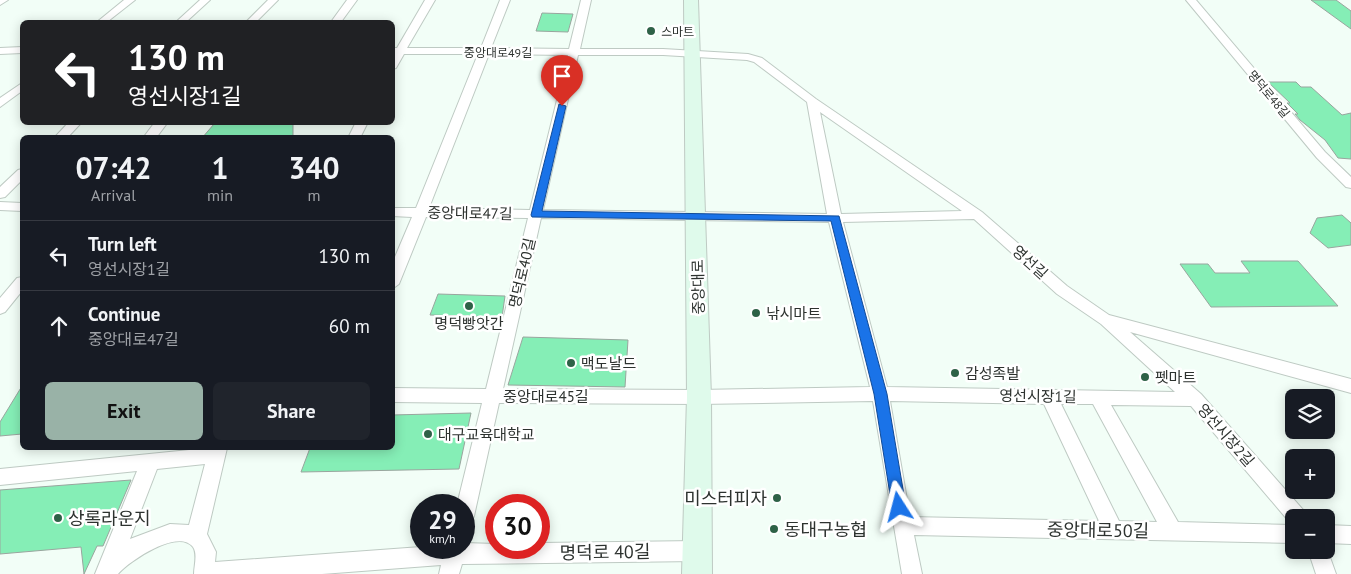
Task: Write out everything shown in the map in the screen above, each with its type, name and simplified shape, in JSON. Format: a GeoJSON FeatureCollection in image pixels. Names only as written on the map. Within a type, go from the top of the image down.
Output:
{"type":"FeatureCollection","features":[{"type":"Feature","properties":{"kind":"main road","name":"중앙대로"},"geometry":{"type":"LineString","coordinates":[[692,0],[700,397],[697,574]]}},
{"type":"Feature","properties":{"kind":"street"},"geometry":{"type":"LineString","coordinates":[[105,20],[130,0]]}},
{"type":"Feature","properties":{"kind":"street"},"geometry":{"type":"LineString","coordinates":[[183,20],[205,0]]}},
{"type":"Feature","properties":{"kind":"street"},"geometry":{"type":"LineString","coordinates":[[254,20],[273,0]]}},
{"type":"Feature","properties":{"kind":"street"},"geometry":{"type":"LineString","coordinates":[[337,20],[352,0]]}},
{"type":"Feature","properties":{"kind":"street"},"geometry":{"type":"LineString","coordinates":[[396,51],[430,0]]}},
{"type":"Feature","properties":{"kind":"street"},"geometry":{"type":"LineString","coordinates":[[395,277],[423,212],[505,0]]}},
{"type":"Feature","properties":{"kind":"street","name":"명덕로40길"},"geometry":{"type":"LineString","coordinates":[[469,494],[586,0]]}},
{"type":"Feature","properties":{"kind":"street","name":"명덕로48길"},"geometry":{"type":"LineString","coordinates":[[1191,0],[1314,148],[1351,184]]}},
{"type":"Feature","properties":{"kind":"street"},"geometry":{"type":"LineString","coordinates":[[0,51],[20,50]]}},
{"type":"Feature","properties":{"kind":"street","name":"중앙대로49길"},"geometry":{"type":"LineString","coordinates":[[396,51],[693,54],[748,57]]}},
{"type":"Feature","properties":{"kind":"street","name":"영선길"},"geometry":{"type":"LineString","coordinates":[[748,57],[758,60],[812,101],[977,215],[1062,290],[1104,319],[1351,386]]}},
{"type":"Feature","properties":{"kind":"street"},"geometry":{"type":"LineString","coordinates":[[0,104],[20,88]]}},
{"type":"Feature","properties":{"kind":"street"},"geometry":{"type":"LineString","coordinates":[[812,101],[835,218],[880,394],[912,574]]}},
{"type":"Feature","properties":{"kind":"street"},"geometry":{"type":"LineString","coordinates":[[63,135],[73,125]]}},
{"type":"Feature","properties":{"kind":"street"},"geometry":{"type":"LineString","coordinates":[[151,135],[160,125]]}},
{"type":"Feature","properties":{"kind":"street"},"geometry":{"type":"LineString","coordinates":[[0,194],[20,175]]}},
{"type":"Feature","properties":{"kind":"street"},"geometry":{"type":"LineString","coordinates":[[0,206],[20,207]]}},
{"type":"Feature","properties":{"kind":"street","name":"중앙대로47길"},"geometry":{"type":"LineString","coordinates":[[395,212],[697,216]]}},
{"type":"Feature","properties":{"kind":"street"},"geometry":{"type":"LineString","coordinates":[[697,216],[835,218],[977,215]]}},
{"type":"Feature","properties":{"kind":"street"},"geometry":{"type":"LineString","coordinates":[[0,308],[20,284]]}},
{"type":"Feature","properties":{"kind":"street","name":"영선시장2길"},"geometry":{"type":"LineString","coordinates":[[1104,319],[1195,399],[1290,509]]}},
{"type":"Feature","properties":{"kind":"street","name":"영선시장1길"},"geometry":{"type":"LineString","coordinates":[[700,397],[880,394],[1195,399]]}},
{"type":"Feature","properties":{"kind":"street","name":"중앙대로45길"},"geometry":{"type":"LineString","coordinates":[[395,395],[700,397]]}},
{"type":"Feature","properties":{"kind":"street"},"geometry":{"type":"LineString","coordinates":[[1049,396],[1113,530]]}},
{"type":"Feature","properties":{"kind":"street"},"geometry":{"type":"LineString","coordinates":[[1098,397],[1172,531]]}},
{"type":"Feature","properties":{"kind":"street"},"geometry":{"type":"LineString","coordinates":[[0,477],[216,451],[196,537]]}},
{"type":"Feature","properties":{"kind":"street"},"geometry":{"type":"LineString","coordinates":[[107,571],[151,460]]}},
{"type":"Feature","properties":{"kind":"street","name":"중앙대로50길"},"geometry":{"type":"LineString","coordinates":[[902,526],[1285,534]]}},
{"type":"Feature","properties":{"kind":"street"},"geometry":{"type":"LineString","coordinates":[[107,571],[130,549],[154,536],[170,532],[184,533],[196,537],[204,546],[207,558],[205,574]]}},
{"type":"Feature","properties":{"kind":"street"},"geometry":{"type":"LineString","coordinates":[[1335,534],[1351,535]]}},
{"type":"Feature","properties":{"kind":"street","name":"명덕로 40길"},"geometry":{"type":"LineString","coordinates":[[475,551],[697,551]]}},
{"type":"Feature","properties":{"kind":"street","name":"명덕로 40길"},"geometry":{"type":"LineString","coordinates":[[205,574],[410,555]]}},
{"type":"Feature","properties":{"kind":"street"},"geometry":{"type":"LineString","coordinates":[[449,574],[453,559]]}},
{"type":"Feature","properties":{"kind":"street"},"geometry":{"type":"LineString","coordinates":[[1321,559],[1326,574]]}},
{"type":"Feature","properties":{"kind":"building"},"geometry":{"type":"Polygon","coordinates":[[[1311,0],[1336,0],[1351,11],[1351,29],[1311,0]]]}},
{"type":"Feature","properties":{"kind":"building"},"geometry":{"type":"Polygon","coordinates":[[[542,13],[573,14],[568,32],[536,31],[542,13]]]}},
{"type":"Feature","properties":{"kind":"building"},"geometry":{"type":"Polygon","coordinates":[[[1268,82],[1296,82],[1301,87],[1311,87],[1342,115],[1351,113],[1351,159],[1338,158],[1325,140],[1300,120],[1295,114],[1298,114],[1287,103],[1290,103],[1268,82]]]}},
{"type":"Feature","properties":{"kind":"building"},"geometry":{"type":"Polygon","coordinates":[[[213,125],[293,125],[293,135],[205,135],[213,125]]]}},
{"type":"Feature","properties":{"kind":"building"},"geometry":{"type":"Polygon","coordinates":[[[1342,215],[1351,223],[1351,245],[1328,248],[1310,233],[1317,218],[1342,215]]]}},
{"type":"Feature","properties":{"kind":"building"},"geometry":{"type":"Polygon","coordinates":[[[1241,261],[1298,261],[1338,306],[1211,307],[1180,264],[1208,264],[1215,273],[1250,273],[1241,261]]]}},
{"type":"Feature","properties":{"kind":"building","name":"명덕빵앗간"},"geometry":{"type":"Polygon","coordinates":[[[438,294],[505,296],[502,317],[430,315],[438,294]]]}},
{"type":"Feature","properties":{"kind":"building","name":"맥도날드"},"geometry":{"type":"Polygon","coordinates":[[[523,337],[628,340],[625,387],[508,385],[523,337]]]}},
{"type":"Feature","properties":{"kind":"building"},"geometry":{"type":"Polygon","coordinates":[[[20,389],[20,434],[0,436],[0,422],[20,389]]]}},
{"type":"Feature","properties":{"kind":"building"},"geometry":{"type":"Polygon","coordinates":[[[471,413],[459,469],[301,472],[309,450],[395,450],[395,415],[471,413]]]}},
{"type":"Feature","properties":{"kind":"building","name":"상록라운지"},"geometry":{"type":"Polygon","coordinates":[[[131,480],[103,546],[97,546],[84,574],[81,547],[0,554],[0,490],[131,480]]]}},
{"type":"Feature","properties":{"kind":"place","name":"스마트"},"geometry":{"type":"Point","coordinates":[651,31]}},
{"type":"Feature","properties":{"kind":"place","name":"명덕빵앗간"},"geometry":{"type":"Point","coordinates":[469,306]}},
{"type":"Feature","properties":{"kind":"place","name":"낚시마트"},"geometry":{"type":"Point","coordinates":[756,313]}},
{"type":"Feature","properties":{"kind":"place","name":"맥도날드"},"geometry":{"type":"Point","coordinates":[571,363]}},
{"type":"Feature","properties":{"kind":"place","name":"감성족발"},"geometry":{"type":"Point","coordinates":[955,373]}},
{"type":"Feature","properties":{"kind":"place","name":"펫마트"},"geometry":{"type":"Point","coordinates":[1145,377]}},
{"type":"Feature","properties":{"kind":"place","name":"대구교육대학교"},"geometry":{"type":"Point","coordinates":[428,434]}},
{"type":"Feature","properties":{"kind":"place","name":"미스터피자"},"geometry":{"type":"Point","coordinates":[777,498]}},
{"type":"Feature","properties":{"kind":"place","name":"상록라운지"},"geometry":{"type":"Point","coordinates":[58,518]}},
{"type":"Feature","properties":{"kind":"place","name":"동대구농협"},"geometry":{"type":"Point","coordinates":[774,529]}},
{"type":"Feature","properties":{"kind":"route"},"geometry":{"type":"LineString","coordinates":[[562,106],[536,215],[835,218],[880,394],[899,507]]}}]}
